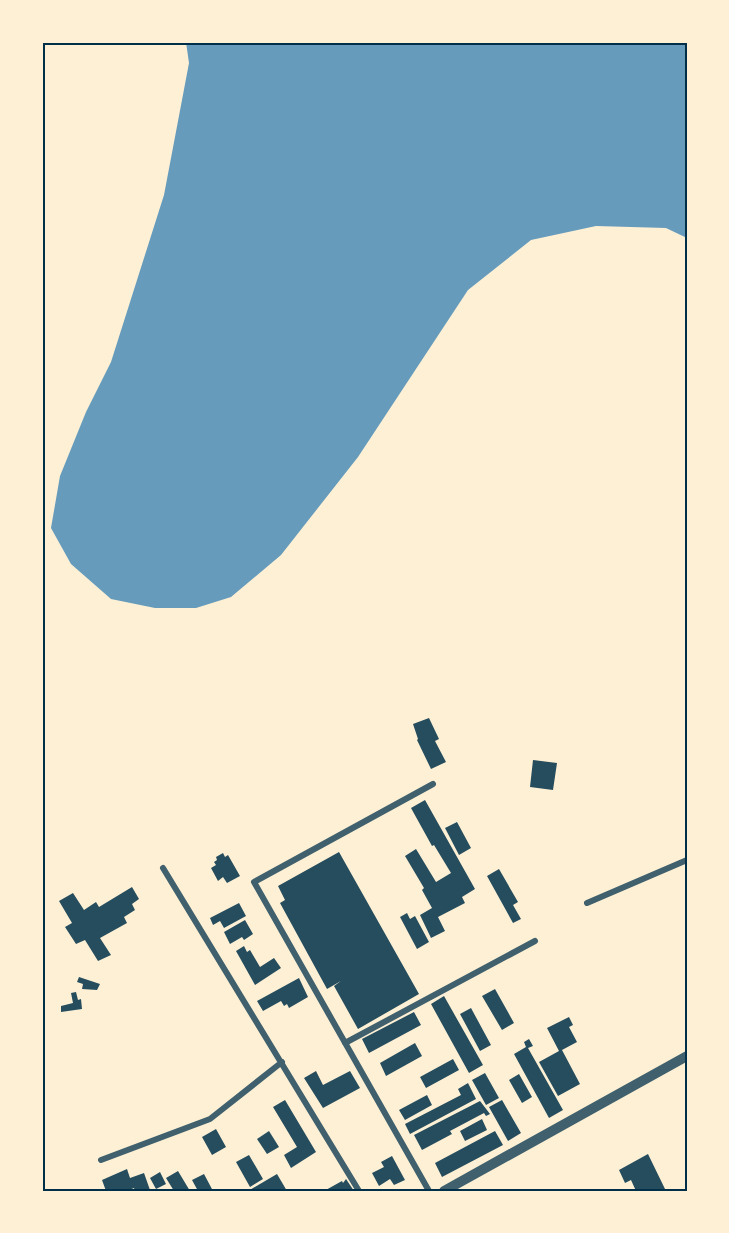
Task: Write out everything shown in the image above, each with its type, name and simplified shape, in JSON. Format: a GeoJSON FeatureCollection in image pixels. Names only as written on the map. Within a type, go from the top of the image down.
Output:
{"type":"FeatureCollection","features":[{"type":"Feature","properties":{"kind":"street"},"geometry":{"type":"LineString","coordinates":[[429,1191],[254,882],[434,784]]}},
{"type":"Feature","properties":{"kind":"street"},"geometry":{"type":"LineString","coordinates":[[587,903],[687,860]]}},
{"type":"Feature","properties":{"kind":"street"},"geometry":{"type":"LineString","coordinates":[[163,868],[359,1191]]}},
{"type":"Feature","properties":{"kind":"street"},"geometry":{"type":"LineString","coordinates":[[345,1043],[535,941]]}},
{"type":"Feature","properties":{"kind":"street"},"geometry":{"type":"LineString","coordinates":[[444,1191],[687,1056]]}},
{"type":"Feature","properties":{"kind":"street"},"geometry":{"type":"LineString","coordinates":[[101,1160],[210,1119],[282,1062]]}},
{"type":"Feature","properties":{"kind":"water"},"geometry":{"type":"Polygon","coordinates":[[[186,42],[687,42],[687,238],[666,228],[596,226],[531,240],[468,290],[358,457],[281,555],[231,597],[196,608],[155,608],[111,599],[71,564],[51,528],[60,476],[86,412],[111,362],[164,195],[189,63],[186,42]]]}},
{"type":"Feature","properties":{"kind":"building"},"geometry":{"type":"Polygon","coordinates":[[[429,718],[439,739],[435,741],[446,762],[431,769],[417,740],[413,724],[429,718]]]}},
{"type":"Feature","properties":{"kind":"building"},"geometry":{"type":"Polygon","coordinates":[[[533,760],[557,763],[553,790],[530,787],[533,760]]]}},
{"type":"Feature","properties":{"kind":"building"},"geometry":{"type":"Polygon","coordinates":[[[425,800],[475,889],[462,897],[465,903],[438,917],[445,931],[431,938],[420,915],[432,908],[422,890],[424,888],[405,856],[416,849],[436,882],[451,873],[434,845],[432,846],[411,808],[425,800]]]}},
{"type":"Feature","properties":{"kind":"building"},"geometry":{"type":"Polygon","coordinates":[[[457,822],[471,848],[459,855],[445,828],[457,822]]]}},
{"type":"Feature","properties":{"kind":"building"},"geometry":{"type":"Polygon","coordinates":[[[339,852],[419,994],[358,1029],[334,986],[341,981],[327,989],[280,903],[285,900],[278,886],[339,852]]]}},
{"type":"Feature","properties":{"kind":"building"},"geometry":{"type":"Polygon","coordinates":[[[223,853],[225,857],[228,855],[240,876],[227,883],[223,877],[218,881],[211,868],[216,865],[214,862],[217,860],[216,857],[223,853]]]}},
{"type":"Feature","properties":{"kind":"building"},"geometry":{"type":"Polygon","coordinates":[[[499,869],[518,902],[513,905],[521,919],[513,923],[487,876],[499,869]]]}},
{"type":"Feature","properties":{"kind":"building"},"geometry":{"type":"Polygon","coordinates":[[[132,887],[139,899],[132,904],[135,910],[124,917],[127,923],[100,938],[111,955],[98,961],[85,940],[76,944],[65,927],[72,923],[59,901],[73,893],[84,910],[96,902],[99,907],[132,887]]]}},
{"type":"Feature","properties":{"kind":"building"},"geometry":{"type":"Polygon","coordinates":[[[239,903],[246,916],[224,928],[220,921],[213,925],[210,918],[239,903]]]}},
{"type":"Feature","properties":{"kind":"building"},"geometry":{"type":"Polygon","coordinates":[[[407,913],[410,919],[415,916],[429,942],[417,949],[400,917],[407,913]]]}},
{"type":"Feature","properties":{"kind":"building"},"geometry":{"type":"Polygon","coordinates":[[[245,920],[253,934],[244,940],[242,937],[230,944],[224,932],[245,920]]]}},
{"type":"Feature","properties":{"kind":"building"},"geometry":{"type":"Polygon","coordinates":[[[244,946],[247,952],[250,950],[260,967],[274,958],[281,968],[255,985],[236,951],[244,946]]]}},
{"type":"Feature","properties":{"kind":"building"},"geometry":{"type":"Polygon","coordinates":[[[79,977],[100,984],[97,990],[82,989],[83,984],[77,982],[79,977]]]}},
{"type":"Feature","properties":{"kind":"building"},"geometry":{"type":"Polygon","coordinates":[[[299,978],[308,997],[289,1008],[281,1001],[263,1011],[257,1001],[299,978]]]}},
{"type":"Feature","properties":{"kind":"building"},"geometry":{"type":"Polygon","coordinates":[[[495,989],[514,1023],[502,1030],[482,996],[495,989]]]}},
{"type":"Feature","properties":{"kind":"building"},"geometry":{"type":"Polygon","coordinates":[[[76,992],[78,1000],[81,999],[82,1009],[61,1012],[61,1006],[73,1003],[71,993],[76,992]]]}},
{"type":"Feature","properties":{"kind":"building"},"geometry":{"type":"Polygon","coordinates":[[[444,996],[483,1065],[469,1073],[431,1004],[444,996]]]}},
{"type":"Feature","properties":{"kind":"building"},"geometry":{"type":"Polygon","coordinates":[[[471,1008],[491,1045],[480,1051],[460,1014],[471,1008]]]}},
{"type":"Feature","properties":{"kind":"building"},"geometry":{"type":"Polygon","coordinates":[[[414,1012],[421,1025],[369,1053],[362,1039],[414,1012]]]}},
{"type":"Feature","properties":{"kind":"building"},"geometry":{"type":"Polygon","coordinates":[[[569,1017],[573,1025],[569,1027],[577,1042],[562,1050],[580,1084],[558,1096],[539,1062],[559,1051],[547,1028],[569,1017]]]}},
{"type":"Feature","properties":{"kind":"building"},"geometry":{"type":"Polygon","coordinates":[[[529,1039],[533,1046],[528,1048],[563,1110],[549,1118],[514,1054],[526,1047],[524,1042],[529,1039]]]}},
{"type":"Feature","properties":{"kind":"building"},"geometry":{"type":"Polygon","coordinates":[[[415,1043],[422,1056],[386,1076],[380,1063],[415,1043]]]}},
{"type":"Feature","properties":{"kind":"building"},"geometry":{"type":"Polygon","coordinates":[[[453,1059],[459,1070],[426,1088],[420,1077],[453,1059]]]}},
{"type":"Feature","properties":{"kind":"building"},"geometry":{"type":"Polygon","coordinates":[[[316,1071],[323,1085],[350,1071],[360,1088],[323,1108],[304,1078],[316,1071]]]}},
{"type":"Feature","properties":{"kind":"building"},"geometry":{"type":"Polygon","coordinates":[[[485,1073],[499,1098],[486,1105],[472,1080],[485,1073]]]}},
{"type":"Feature","properties":{"kind":"building"},"geometry":{"type":"Polygon","coordinates":[[[519,1074],[532,1097],[522,1103],[509,1080],[519,1074]]]}},
{"type":"Feature","properties":{"kind":"building"},"geometry":{"type":"Polygon","coordinates":[[[468,1083],[476,1099],[410,1134],[405,1124],[461,1095],[458,1089],[468,1083]]]}},
{"type":"Feature","properties":{"kind":"building"},"geometry":{"type":"Polygon","coordinates":[[[427,1095],[432,1105],[405,1120],[399,1110],[427,1095]]]}},
{"type":"Feature","properties":{"kind":"building"},"geometry":{"type":"Polygon","coordinates":[[[285,1100],[316,1152],[291,1168],[284,1155],[297,1147],[273,1107],[285,1100]]]}},
{"type":"Feature","properties":{"kind":"building"},"geometry":{"type":"Polygon","coordinates":[[[502,1100],[521,1133],[508,1141],[489,1107],[502,1100]]]}},
{"type":"Feature","properties":{"kind":"building"},"geometry":{"type":"Polygon","coordinates":[[[480,1101],[490,1114],[486,1116],[484,1113],[450,1131],[452,1134],[422,1150],[414,1135],[480,1101]]]}},
{"type":"Feature","properties":{"kind":"building"},"geometry":{"type":"Polygon","coordinates":[[[482,1119],[487,1130],[465,1141],[460,1131],[482,1119]]]}},
{"type":"Feature","properties":{"kind":"building"},"geometry":{"type":"Polygon","coordinates":[[[216,1129],[226,1147],[212,1155],[202,1137],[216,1129]]]}},
{"type":"Feature","properties":{"kind":"building"},"geometry":{"type":"Polygon","coordinates":[[[269,1131],[279,1147],[267,1154],[257,1139],[269,1131]]]}},
{"type":"Feature","properties":{"kind":"building"},"geometry":{"type":"Polygon","coordinates":[[[495,1131],[503,1145],[442,1177],[435,1163],[495,1131]]]}},
{"type":"Feature","properties":{"kind":"building"},"geometry":{"type":"Polygon","coordinates":[[[648,1154],[665,1189],[636,1191],[631,1180],[625,1183],[619,1170],[648,1154]]]}},
{"type":"Feature","properties":{"kind":"building"},"geometry":{"type":"Polygon","coordinates":[[[249,1155],[263,1179],[250,1187],[236,1162],[249,1155]]]}},
{"type":"Feature","properties":{"kind":"building"},"geometry":{"type":"Polygon","coordinates":[[[392,1156],[405,1180],[394,1185],[390,1179],[379,1186],[372,1173],[384,1167],[381,1162],[392,1156]]]}},
{"type":"Feature","properties":{"kind":"building"},"geometry":{"type":"Polygon","coordinates":[[[127,1169],[130,1178],[144,1173],[150,1190],[135,1191],[134,1188],[127,1191],[106,1191],[102,1180],[127,1169]]]}},
{"type":"Feature","properties":{"kind":"building"},"geometry":{"type":"Polygon","coordinates":[[[178,1171],[190,1191],[174,1191],[166,1178],[178,1171]]]}},
{"type":"Feature","properties":{"kind":"building"},"geometry":{"type":"Polygon","coordinates":[[[160,1172],[166,1184],[156,1189],[150,1178],[160,1172]]]}},
{"type":"Feature","properties":{"kind":"building"},"geometry":{"type":"Polygon","coordinates":[[[204,1174],[213,1191],[198,1191],[192,1180],[204,1174]]]}},
{"type":"Feature","properties":{"kind":"building"},"geometry":{"type":"Polygon","coordinates":[[[277,1174],[287,1191],[279,1189],[276,1191],[248,1191],[277,1174]]]}},
{"type":"Feature","properties":{"kind":"building"},"geometry":{"type":"Polygon","coordinates":[[[346,1179],[354,1191],[324,1191],[342,1181],[343,1183],[346,1179]]]}}]}
